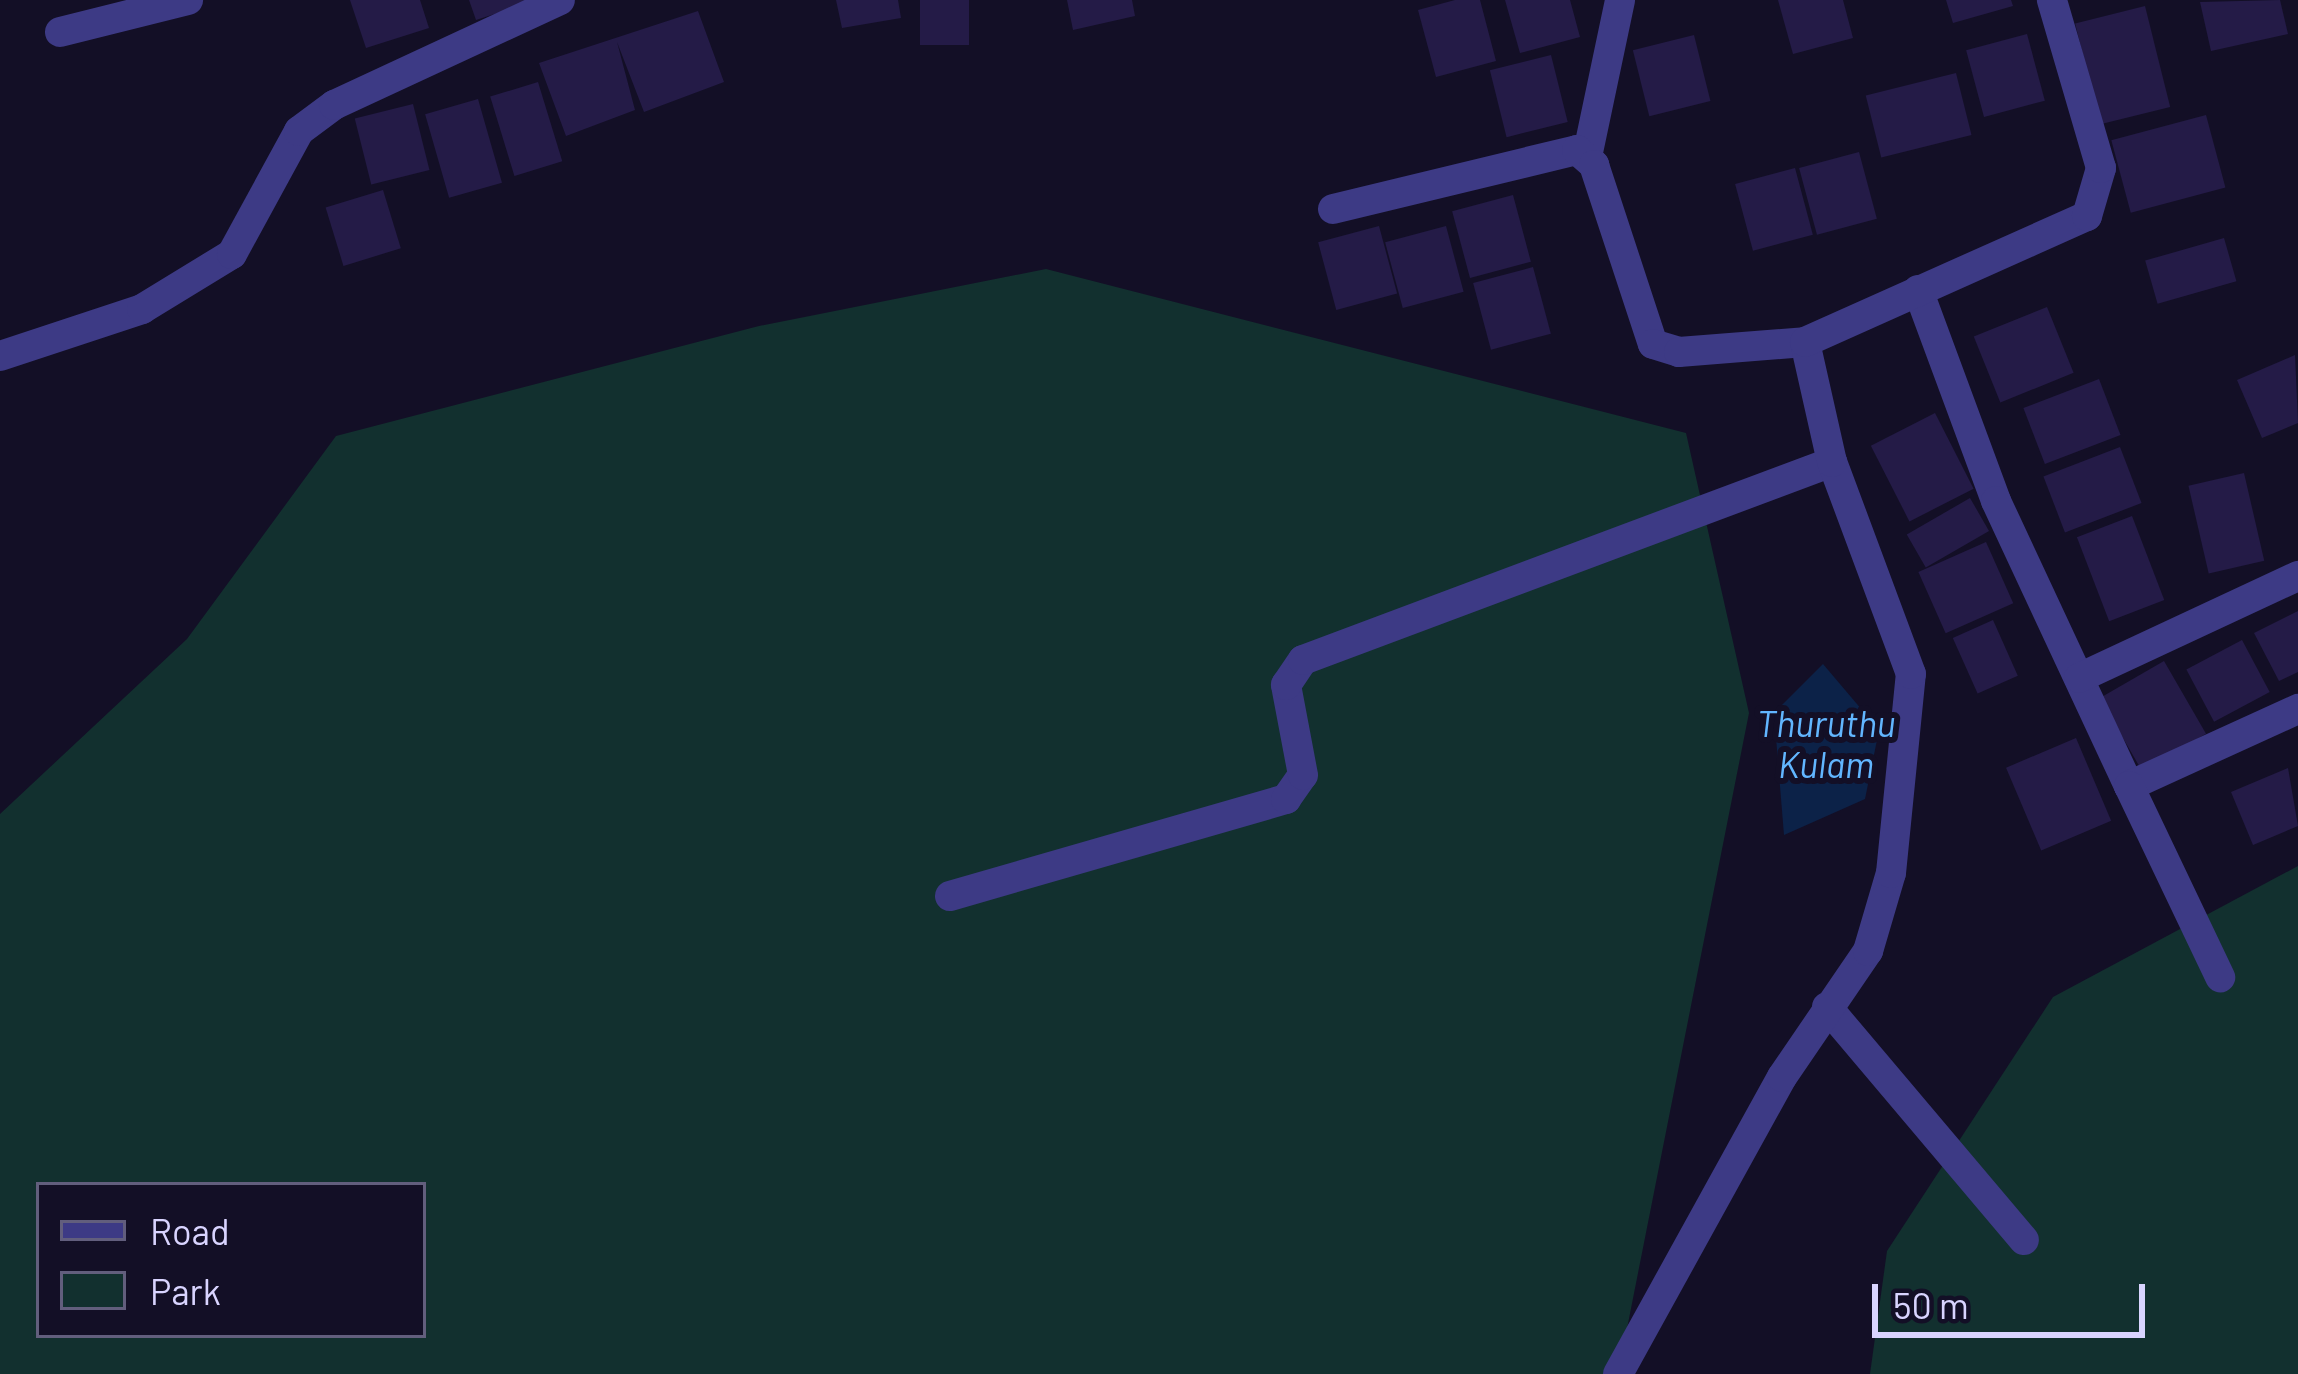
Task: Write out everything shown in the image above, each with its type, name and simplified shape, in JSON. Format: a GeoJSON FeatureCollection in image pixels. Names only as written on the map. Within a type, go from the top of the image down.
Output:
{"type":"FeatureCollection","features":[{"type":"Feature","properties":{"kind":"street"},"geometry":{"type":"LineString","coordinates":[[60,32],[188,0]]}},
{"type":"Feature","properties":{"kind":"street"},"geometry":{"type":"LineString","coordinates":[[0,356],[142,309],[232,254],[299,131],[374,83],[560,0]]}},
{"type":"Feature","properties":{"kind":"street"},"geometry":{"type":"LineString","coordinates":[[1620,0],[1587,157],[1653,344],[1678,352],[1805,341],[2066,231],[2098,194],[2101,168],[2062,2]]}},
{"type":"Feature","properties":{"kind":"street"},"geometry":{"type":"LineString","coordinates":[[1334,209],[1564,149],[1587,157]]}},
{"type":"Feature","properties":{"kind":"street"},"geometry":{"type":"LineString","coordinates":[[1918,290],[1996,500],[2220,977]]}},
{"type":"Feature","properties":{"kind":"street"},"geometry":{"type":"LineString","coordinates":[[1618,1374],[1882,916],[1911,708],[1911,674],[1832,463],[1805,341]]}},
{"type":"Feature","properties":{"kind":"street"},"geometry":{"type":"LineString","coordinates":[[950,896],[1286,799],[1303,775],[1286,685],[1303,660],[1832,463]]}},
{"type":"Feature","properties":{"kind":"street"},"geometry":{"type":"LineString","coordinates":[[2079,678],[2298,576]]}},
{"type":"Feature","properties":{"kind":"street"},"geometry":{"type":"LineString","coordinates":[[2129,786],[2298,709]]}},
{"type":"Feature","properties":{"kind":"street"},"geometry":{"type":"LineString","coordinates":[[1827,1007],[2024,1240]]}},
{"type":"Feature","properties":{"kind":"green space"},"geometry":{"type":"Polygon","coordinates":[[[1046,269],[1686,433],[1749,713],[1618,1374],[0,1374],[0,814],[187,639],[336,436],[759,326],[1046,269]]]}},
{"type":"Feature","properties":{"kind":"green space"},"geometry":{"type":"Polygon","coordinates":[[[2298,866],[2298,1374],[1870,1374],[1887,1251],[2053,997],[2298,866]]]}},
{"type":"Feature","properties":{"kind":"water","name":"Thuruthu Kulam"},"geometry":{"type":"Polygon","coordinates":[[[1823,664],[1879,730],[1865,799],[1784,835],[1774,713],[1823,664]]]}},
{"type":"Feature","properties":{"kind":"building"},"geometry":{"type":"Polygon","coordinates":[[[350,0],[420,0],[429,28],[366,48],[350,0]]]}},
{"type":"Feature","properties":{"kind":"building"},"geometry":{"type":"Polygon","coordinates":[[[469,0],[535,0],[535,1],[476,20],[469,0]]]}},
{"type":"Feature","properties":{"kind":"building"},"geometry":{"type":"Polygon","coordinates":[[[836,0],[898,0],[901,18],[842,28],[836,0]]]}},
{"type":"Feature","properties":{"kind":"building"},"geometry":{"type":"Polygon","coordinates":[[[920,0],[969,0],[969,45],[920,45],[920,0]]]}},
{"type":"Feature","properties":{"kind":"building"},"geometry":{"type":"Polygon","coordinates":[[[1067,0],[1132,0],[1135,16],[1073,30],[1067,0]]]}},
{"type":"Feature","properties":{"kind":"building"},"geometry":{"type":"Polygon","coordinates":[[[1455,0],[1480,0],[1496,61],[1436,77],[1418,10],[1455,0]]]}},
{"type":"Feature","properties":{"kind":"building"},"geometry":{"type":"Polygon","coordinates":[[[1505,0],[1570,0],[1580,37],[1520,53],[1505,0]]]}},
{"type":"Feature","properties":{"kind":"building"},"geometry":{"type":"Polygon","coordinates":[[[1778,0],[1843,0],[1853,38],[1793,54],[1778,0]]]}},
{"type":"Feature","properties":{"kind":"building"},"geometry":{"type":"Polygon","coordinates":[[[1946,0],[2011,0],[2013,6],[1953,23],[1946,0]]]}},
{"type":"Feature","properties":{"kind":"building"},"geometry":{"type":"Polygon","coordinates":[[[2280,0],[2288,34],[2211,51],[2200,2],[2280,0]]]}},
{"type":"Feature","properties":{"kind":"building"},"geometry":{"type":"Polygon","coordinates":[[[2145,6],[2170,107],[2100,124],[2075,23],[2145,6]]]}},
{"type":"Feature","properties":{"kind":"building"},"geometry":{"type":"Polygon","coordinates":[[[698,11],[724,82],[644,112],[617,42],[635,110],[566,136],[539,63],[698,11]]]}},
{"type":"Feature","properties":{"kind":"building"},"geometry":{"type":"Polygon","coordinates":[[[2027,34],[2045,101],[1984,117],[1966,50],[2027,34]]]}},
{"type":"Feature","properties":{"kind":"building"},"geometry":{"type":"Polygon","coordinates":[[[1694,35],[1710,101],[1649,116],[1633,50],[1694,35]]]}},
{"type":"Feature","properties":{"kind":"building"},"geometry":{"type":"Polygon","coordinates":[[[1551,55],[1568,122],[1507,137],[1490,70],[1551,55]]]}},
{"type":"Feature","properties":{"kind":"building"},"geometry":{"type":"Polygon","coordinates":[[[1956,73],[1971,135],[1881,158],[1866,95],[1956,73]]]}},
{"type":"Feature","properties":{"kind":"building"},"geometry":{"type":"Polygon","coordinates":[[[538,82],[562,161],[514,176],[490,97],[538,82]]]}},
{"type":"Feature","properties":{"kind":"building"},"geometry":{"type":"Polygon","coordinates":[[[478,99],[502,183],[449,198],[425,114],[478,99]]]}},
{"type":"Feature","properties":{"kind":"building"},"geometry":{"type":"Polygon","coordinates":[[[413,104],[429,170],[371,184],[355,119],[413,104]]]}},
{"type":"Feature","properties":{"kind":"building"},"geometry":{"type":"Polygon","coordinates":[[[2206,115],[2225,187],[2131,213],[2111,140],[2206,115]]]}},
{"type":"Feature","properties":{"kind":"building"},"geometry":{"type":"Polygon","coordinates":[[[1859,152],[1877,219],[1817,235],[1799,168],[1859,152]]]}},
{"type":"Feature","properties":{"kind":"building"},"geometry":{"type":"Polygon","coordinates":[[[1795,168],[1813,235],[1753,251],[1735,184],[1795,168]]]}},
{"type":"Feature","properties":{"kind":"building"},"geometry":{"type":"Polygon","coordinates":[[[383,190],[401,248],[343,266],[326,208],[383,190]]]}},
{"type":"Feature","properties":{"kind":"building"},"geometry":{"type":"Polygon","coordinates":[[[1513,195],[1531,262],[1470,278],[1452,211],[1513,195]]]}},
{"type":"Feature","properties":{"kind":"building"},"geometry":{"type":"Polygon","coordinates":[[[1379,226],[1397,294],[1336,310],[1318,242],[1379,226]]]}},
{"type":"Feature","properties":{"kind":"building"},"geometry":{"type":"Polygon","coordinates":[[[1446,226],[1464,292],[1403,308],[1385,242],[1446,226]]]}},
{"type":"Feature","properties":{"kind":"building"},"geometry":{"type":"Polygon","coordinates":[[[2224,238],[2236,281],[2158,304],[2145,261],[2224,238]]]}},
{"type":"Feature","properties":{"kind":"building"},"geometry":{"type":"Polygon","coordinates":[[[1533,267],[1551,334],[1491,350],[1473,283],[1533,267]]]}},
{"type":"Feature","properties":{"kind":"building"},"geometry":{"type":"Polygon","coordinates":[[[2047,307],[2074,373],[2000,402],[1974,337],[2047,307]]]}},
{"type":"Feature","properties":{"kind":"building"},"geometry":{"type":"Polygon","coordinates":[[[2295,355],[2298,423],[2262,438],[2237,380],[2295,355]]]}},
{"type":"Feature","properties":{"kind":"building"},"geometry":{"type":"Polygon","coordinates":[[[2099,379],[2121,435],[2045,464],[2023,408],[2099,379]]]}},
{"type":"Feature","properties":{"kind":"building"},"geometry":{"type":"Polygon","coordinates":[[[1935,413],[1974,489],[1909,521],[1871,446],[1935,413]]]}},
{"type":"Feature","properties":{"kind":"building"},"geometry":{"type":"Polygon","coordinates":[[[2120,447],[2142,503],[2065,532],[2043,476],[2120,447]]]}},
{"type":"Feature","properties":{"kind":"building"},"geometry":{"type":"Polygon","coordinates":[[[2244,473],[2264,561],[2209,574],[2188,486],[2244,473]]]}},
{"type":"Feature","properties":{"kind":"building"},"geometry":{"type":"Polygon","coordinates":[[[1970,498],[1989,531],[1926,567],[1907,534],[1970,498]]]}},
{"type":"Feature","properties":{"kind":"building"},"geometry":{"type":"Polygon","coordinates":[[[2132,516],[2164,600],[2109,621],[2077,537],[2132,516]]]}},
{"type":"Feature","properties":{"kind":"building"},"geometry":{"type":"Polygon","coordinates":[[[1986,542],[2013,603],[1946,633],[1918,572],[1986,542]]]}},
{"type":"Feature","properties":{"kind":"building"},"geometry":{"type":"Polygon","coordinates":[[[2298,611],[2298,672],[2279,681],[2254,633],[2298,611]]]}},
{"type":"Feature","properties":{"kind":"building"},"geometry":{"type":"Polygon","coordinates":[[[1993,620],[2018,676],[1978,694],[1953,638],[1993,620]]]}},
{"type":"Feature","properties":{"kind":"building"},"geometry":{"type":"Polygon","coordinates":[[[2242,640],[2270,692],[2214,722],[2186,670],[2242,640]]]}},
{"type":"Feature","properties":{"kind":"building"},"geometry":{"type":"Polygon","coordinates":[[[2164,661],[2206,734],[2142,771],[2100,698],[2164,661]]]}},
{"type":"Feature","properties":{"kind":"building"},"geometry":{"type":"Polygon","coordinates":[[[2076,738],[2111,821],[2041,851],[2006,768],[2076,738]]]}},
{"type":"Feature","properties":{"kind":"building"},"geometry":{"type":"Polygon","coordinates":[[[2288,768],[2298,826],[2253,845],[2231,792],[2288,768]]]}}]}
